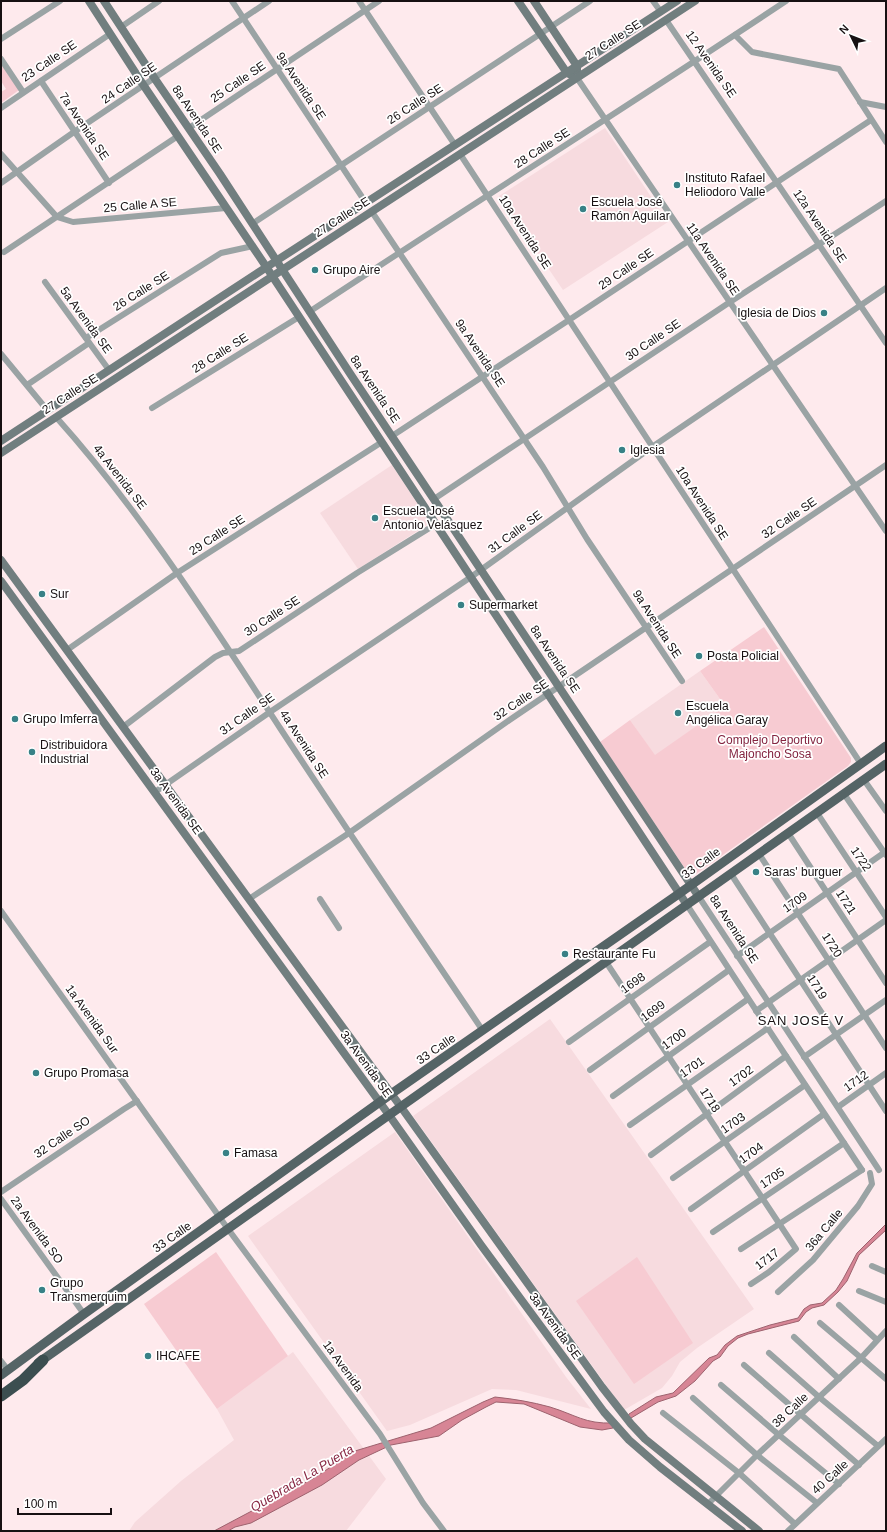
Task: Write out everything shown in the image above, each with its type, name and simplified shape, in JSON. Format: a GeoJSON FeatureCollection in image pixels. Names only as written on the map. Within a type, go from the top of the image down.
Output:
{"type":"FeatureCollection","features":[{"type":"Feature","properties":{"kind":"highway"},"geometry":{"type":"LineString","coordinates":[[1,1396],[23,1380],[43,1360]]}},
{"type":"Feature","properties":{"kind":"main road","name":"33 Calle"},"geometry":{"type":"LineString","coordinates":[[4,1372],[391,1094],[680,893],[886,746]]}},
{"type":"Feature","properties":{"kind":"main road"},"geometry":{"type":"LineString","coordinates":[[1,1390],[886,764]]}},
{"type":"Feature","properties":{"kind":"street"},"geometry":{"type":"LineString","coordinates":[[1,39],[60,1]]}},
{"type":"Feature","properties":{"kind":"street","name":"8a Avenida SE"},"geometry":{"type":"LineString","coordinates":[[89,1],[144,86],[273,276],[680,893],[710,942],[862,1170]]}},
{"type":"Feature","properties":{"kind":"street","name":"8a Avenida SE"},"geometry":{"type":"LineString","coordinates":[[104,1],[879,1170]]}},
{"type":"Feature","properties":{"kind":"street"},"geometry":{"type":"LineString","coordinates":[[121,27],[159,1]]}},
{"type":"Feature","properties":{"kind":"street","name":"9a Avenida SE"},"geometry":{"type":"LineString","coordinates":[[232,1],[366,203]]}},
{"type":"Feature","properties":{"kind":"street","name":"24 Calle SE"},"geometry":{"type":"LineString","coordinates":[[1,183],[269,1]]}},
{"type":"Feature","properties":{"kind":"street"},"geometry":{"type":"LineString","coordinates":[[359,1],[455,145]]}},
{"type":"Feature","properties":{"kind":"street","name":"25 Calle SE"},"geometry":{"type":"LineString","coordinates":[[189,128],[380,1]]}},
{"type":"Feature","properties":{"kind":"street"},"geometry":{"type":"LineString","coordinates":[[518,1],[567,73],[577,78],[577,66],[534,1]]}},
{"type":"Feature","properties":{"kind":"street","name":"26 Calle SE"},"geometry":{"type":"LineString","coordinates":[[252,224],[590,1]]}},
{"type":"Feature","properties":{"kind":"street"},"geometry":{"type":"LineString","coordinates":[[653,1],[661,12]]}},
{"type":"Feature","properties":{"kind":"street","name":"27 Calle SE"},"geometry":{"type":"LineString","coordinates":[[1,441],[678,1]]}},
{"type":"Feature","properties":{"kind":"street","name":"27 Calle SE"},"geometry":{"type":"LineString","coordinates":[[1,453],[695,1]]}},
{"type":"Feature","properties":{"kind":"street","name":"28 Calle SE"},"geometry":{"type":"LineString","coordinates":[[310,312],[399,253],[606,121],[786,1]]}},
{"type":"Feature","properties":{"kind":"street","name":"12 Avenida SE"},"geometry":{"type":"LineString","coordinates":[[666,20],[696,61],[736,122]]}},
{"type":"Feature","properties":{"kind":"street","name":"23 Calle SE"},"geometry":{"type":"LineString","coordinates":[[1,108],[110,34]]}},
{"type":"Feature","properties":{"kind":"street"},"geometry":{"type":"LineString","coordinates":[[735,35],[752,52],[839,69],[886,142]]}},
{"type":"Feature","properties":{"kind":"street"},"geometry":{"type":"LineString","coordinates":[[1,59],[24,92]]}},
{"type":"Feature","properties":{"kind":"street","name":"11a Avenida SE"},"geometry":{"type":"LineString","coordinates":[[577,78],[886,531]]}},
{"type":"Feature","properties":{"kind":"street","name":"7a Avenida SE"},"geometry":{"type":"LineString","coordinates":[[40,81],[109,183]]}},
{"type":"Feature","properties":{"kind":"street"},"geometry":{"type":"LineString","coordinates":[[860,102],[886,108]]}},
{"type":"Feature","properties":{"kind":"street","name":"29 Calle SE"},"geometry":{"type":"LineString","coordinates":[[392,436],[871,120]]}},
{"type":"Feature","properties":{"kind":"street","name":"12a Avenida SE"},"geometry":{"type":"LineString","coordinates":[[736,122],[886,343]]}},
{"type":"Feature","properties":{"kind":"street"},"geometry":{"type":"LineString","coordinates":[[4,252],[178,136]]}},
{"type":"Feature","properties":{"kind":"street"},"geometry":{"type":"LineString","coordinates":[[1,154],[16,173],[57,217]]}},
{"type":"Feature","properties":{"kind":"street","name":"10a Avenida SE"},"geometry":{"type":"LineString","coordinates":[[460,154],[732,570],[861,764]]}},
{"type":"Feature","properties":{"kind":"street","name":"30 Calle SE"},"geometry":{"type":"LineString","coordinates":[[434,499],[730,302],[886,201]]}},
{"type":"Feature","properties":{"kind":"street","name":"25 Calle A SE"},"geometry":{"type":"LineString","coordinates":[[57,217],[73,222],[226,208]]}},
{"type":"Feature","properties":{"kind":"street","name":"9a Avenida SE"},"geometry":{"type":"LineString","coordinates":[[372,212],[524,438],[568,506],[587,539],[682,682]]}},
{"type":"Feature","properties":{"kind":"street","name":"26 Calle SE"},"geometry":{"type":"LineString","coordinates":[[27,385],[87,341],[221,253],[253,246]]}},
{"type":"Feature","properties":{"kind":"street","name":"5a Avenida SE"},"geometry":{"type":"LineString","coordinates":[[45,282],[109,370]]}},
{"type":"Feature","properties":{"kind":"street","name":"31 Calle SE"},"geometry":{"type":"LineString","coordinates":[[155,792],[270,712],[471,577],[652,447],[886,288]]}},
{"type":"Feature","properties":{"kind":"street","name":"28 Calle SE"},"geometry":{"type":"LineString","coordinates":[[152,408],[300,317]]}},
{"type":"Feature","properties":{"kind":"street"},"geometry":{"type":"LineString","coordinates":[[1,354],[48,411]]}},
{"type":"Feature","properties":{"kind":"street","name":"4a Avenida SE"},"geometry":{"type":"LineString","coordinates":[[56,418],[114,485],[155,540],[231,652],[349,833],[483,1031]]}},
{"type":"Feature","properties":{"kind":"street","name":"29 Calle SE"},"geometry":{"type":"LineString","coordinates":[[67,650],[177,573],[382,442]]}},
{"type":"Feature","properties":{"kind":"street","name":"32 Calle SE"},"geometry":{"type":"LineString","coordinates":[[249,899],[349,833],[548,694],[886,465]]}},
{"type":"Feature","properties":{"kind":"street","name":"30 Calle SE"},"geometry":{"type":"LineString","coordinates":[[123,727],[215,657],[240,651],[357,573],[436,524]]}},
{"type":"Feature","properties":{"kind":"street","name":"3a Avenida SE"},"geometry":{"type":"LineString","coordinates":[[1,560],[401,1107],[602,1387],[631,1424],[645,1439],[759,1531]]}},
{"type":"Feature","properties":{"kind":"street","name":"3a Avenida SE"},"geometry":{"type":"LineString","coordinates":[[1,581],[389,1115],[490,1257],[604,1412],[645,1454],[742,1531]]}},
{"type":"Feature","properties":{"kind":"street"},"geometry":{"type":"LineString","coordinates":[[864,780],[886,810]]}},
{"type":"Feature","properties":{"kind":"street"},"geometry":{"type":"LineString","coordinates":[[844,794],[885,854]]}},
{"type":"Feature","properties":{"kind":"street","name":"1722"},"geometry":{"type":"LineString","coordinates":[[817,813],[886,918]]}},
{"type":"Feature","properties":{"kind":"street","name":"1721"},"geometry":{"type":"LineString","coordinates":[[788,834],[886,983]]}},
{"type":"Feature","properties":{"kind":"street","name":"1720"},"geometry":{"type":"LineString","coordinates":[[759,854],[886,1048]]}},
{"type":"Feature","properties":{"kind":"street","name":"1709"},"geometry":{"type":"LineString","coordinates":[[737,956],[856,872],[885,854]]}},
{"type":"Feature","properties":{"kind":"street","name":"1719"},"geometry":{"type":"LineString","coordinates":[[731,874],[886,1111]]}},
{"type":"Feature","properties":{"kind":"street"},"geometry":{"type":"LineString","coordinates":[[320,899],[339,928]]}},
{"type":"Feature","properties":{"kind":"street","name":"1a Avenida Sur"},"geometry":{"type":"LineString","coordinates":[[1,911],[220,1217]]}},
{"type":"Feature","properties":{"kind":"street"},"geometry":{"type":"LineString","coordinates":[[756,1011],[858,940],[886,918]]}},
{"type":"Feature","properties":{"kind":"street","name":"1698"},"geometry":{"type":"LineString","coordinates":[[569,1042],[710,942]]}},
{"type":"Feature","properties":{"kind":"street","name":"1718"},"geometry":{"type":"LineString","coordinates":[[606,962],[796,1249]]}},
{"type":"Feature","properties":{"kind":"street","name":"1699"},"geometry":{"type":"LineString","coordinates":[[590,1070],[729,970]]}},
{"type":"Feature","properties":{"kind":"street","name":"1700"},"geometry":{"type":"LineString","coordinates":[[613,1096],[748,999]]}},
{"type":"Feature","properties":{"kind":"street"},"geometry":{"type":"LineString","coordinates":[[804,1057],[886,1000]]}},
{"type":"Feature","properties":{"kind":"street","name":"1701"},"geometry":{"type":"LineString","coordinates":[[630,1125],[768,1028]]}},
{"type":"Feature","properties":{"kind":"street","name":"1702"},"geometry":{"type":"LineString","coordinates":[[651,1155],[786,1056]]}},
{"type":"Feature","properties":{"kind":"street","name":"1712"},"geometry":{"type":"LineString","coordinates":[[838,1107],[886,1073]]}},
{"type":"Feature","properties":{"kind":"street","name":"1703"},"geometry":{"type":"LineString","coordinates":[[673,1178],[805,1086]]}},
{"type":"Feature","properties":{"kind":"street","name":"32 Calle SO"},"geometry":{"type":"LineString","coordinates":[[1,1192],[137,1102]]}},
{"type":"Feature","properties":{"kind":"street","name":"1704"},"geometry":{"type":"LineString","coordinates":[[691,1210],[824,1114]]}},
{"type":"Feature","properties":{"kind":"street","name":"1705"},"geometry":{"type":"LineString","coordinates":[[714,1232],[844,1143]]}},
{"type":"Feature","properties":{"kind":"street"},"geometry":{"type":"LineString","coordinates":[[741,1249],[862,1170],[870,1173],[879,1170],[886,1165]]}},
{"type":"Feature","properties":{"kind":"street","name":"36a Calle"},"geometry":{"type":"LineString","coordinates":[[778,1292],[813,1260],[858,1206],[872,1184],[870,1173]]}},
{"type":"Feature","properties":{"kind":"street","name":"2a Avenida SO"},"geometry":{"type":"LineString","coordinates":[[1,1199],[84,1314]]}},
{"type":"Feature","properties":{"kind":"street","name":"1a Avenida"},"geometry":{"type":"LineString","coordinates":[[220,1217],[380,1434],[423,1503],[444,1531]]}},
{"type":"Feature","properties":{"kind":"street","name":"1717"},"geometry":{"type":"LineString","coordinates":[[751,1284],[779,1264],[796,1249]]}},
{"type":"Feature","properties":{"kind":"street"},"geometry":{"type":"LineString","coordinates":[[872,1266],[886,1272]]}},
{"type":"Feature","properties":{"kind":"street"},"geometry":{"type":"LineString","coordinates":[[859,1291],[886,1302]]}},
{"type":"Feature","properties":{"kind":"street"},"geometry":{"type":"LineString","coordinates":[[839,1305],[877,1340]]}},
{"type":"Feature","properties":{"kind":"street"},"geometry":{"type":"LineString","coordinates":[[820,1323],[886,1379]]}},
{"type":"Feature","properties":{"kind":"street","name":"38 Calle"},"geometry":{"type":"LineString","coordinates":[[708,1504],[757,1455],[861,1358],[886,1331]]}},
{"type":"Feature","properties":{"kind":"street"},"geometry":{"type":"LineString","coordinates":[[794,1337],[839,1378]]}},
{"type":"Feature","properties":{"kind":"street"},"geometry":{"type":"LineString","coordinates":[[769,1353],[878,1446]]}},
{"type":"Feature","properties":{"kind":"street"},"geometry":{"type":"LineString","coordinates":[[1,1361],[4,1372]]}},
{"type":"Feature","properties":{"kind":"street"},"geometry":{"type":"LineString","coordinates":[[744,1365],[859,1465]]}},
{"type":"Feature","properties":{"kind":"street"},"geometry":{"type":"LineString","coordinates":[[721,1385],[839,1484]]}},
{"type":"Feature","properties":{"kind":"street"},"geometry":{"type":"LineString","coordinates":[[693,1398],[757,1455],[817,1503]]}},
{"type":"Feature","properties":{"kind":"street"},"geometry":{"type":"LineString","coordinates":[[663,1413],[739,1473],[795,1524]]}},
{"type":"Feature","properties":{"kind":"street","name":"40 Calle"},"geometry":{"type":"LineString","coordinates":[[788,1531],[886,1439]]}},
{"type":"Feature","properties":{"kind":"shaded area","name":"Escuela José Ramón Aguilar"},"geometry":{"type":"Polygon","coordinates":[[[605,128],[668,222],[563,290],[499,196],[605,128]]]}},
{"type":"Feature","properties":{"kind":"shaded area","name":"Escuela José Antonio Velásquez"},"geometry":{"type":"Polygon","coordinates":[[[392,465],[430,523],[358,569],[320,513],[392,465]]]}},
{"type":"Feature","properties":{"kind":"shaded area","name":"Escuela Angélica Garay"},"geometry":{"type":"Polygon","coordinates":[[[700,671],[725,706],[655,756],[630,720],[700,671]]]}},
{"type":"Feature","properties":{"kind":"shaded area"},"geometry":{"type":"Polygon","coordinates":[[[550,1019],[754,1309],[697,1348],[680,1362],[672,1376],[662,1388],[624,1410],[413,1116],[550,1019]]]}},
{"type":"Feature","properties":{"kind":"shaded area"},"geometry":{"type":"Polygon","coordinates":[[[395,1132],[566,1377],[591,1409],[516,1390],[492,1389],[410,1425],[387,1431],[248,1236],[395,1132]]]}},
{"type":"Feature","properties":{"kind":"shaded area"},"geometry":{"type":"Polygon","coordinates":[[[886,1224],[886,1230],[859,1255],[847,1281],[824,1305],[812,1308],[806,1312],[799,1321],[738,1338],[728,1346],[720,1357],[713,1361],[695,1381],[676,1396],[658,1402],[631,1418],[628,1417],[629,1414],[656,1397],[673,1393],[709,1358],[717,1355],[725,1345],[737,1336],[770,1325],[798,1318],[804,1309],[810,1305],[822,1303],[836,1290],[857,1253],[886,1224]]]}},
{"type":"Feature","properties":{"kind":"shaded area"},"geometry":{"type":"Polygon","coordinates":[[[293,1352],[386,1479],[346,1531],[129,1531],[135,1522],[181,1481],[234,1440],[217,1409],[293,1352]]]}},
{"type":"Feature","properties":{"kind":"shaded area"},"geometry":{"type":"Polygon","coordinates":[[[495,1397],[543,1405],[595,1422],[613,1423],[613,1428],[602,1430],[580,1427],[524,1404],[496,1402],[462,1420],[439,1436],[391,1445],[359,1460],[322,1485],[251,1523],[235,1527],[228,1531],[214,1531],[314,1478],[355,1451],[431,1428],[495,1397]]]}},
{"type":"Feature","properties":{"kind":"green space"},"geometry":{"type":"Polygon","coordinates":[[[1,64],[19,90],[1,103],[1,92],[6,89],[1,81],[1,64]]]}},
{"type":"Feature","properties":{"kind":"green space","name":"Complejo Deportivo Majoncho Sosa"},"geometry":{"type":"Polygon","coordinates":[[[764,627],[851,758],[851,762],[848,766],[696,874],[688,873],[600,742],[630,720],[655,755],[725,706],[700,671],[764,627]]]}},
{"type":"Feature","properties":{"kind":"green space"},"geometry":{"type":"Polygon","coordinates":[[[216,1252],[288,1356],[217,1409],[144,1304],[216,1252]]]}},
{"type":"Feature","properties":{"kind":"green space"},"geometry":{"type":"Polygon","coordinates":[[[637,1257],[693,1343],[634,1384],[576,1301],[637,1257]]]}},
{"type":"Feature","properties":{"kind":"place","name":"Instituto Rafael Heliodoro Valle"},"geometry":{"type":"Point","coordinates":[677,185]}},
{"type":"Feature","properties":{"kind":"place","name":"Escuela José Ramón Aguilar"},"geometry":{"type":"Point","coordinates":[583,209]}},
{"type":"Feature","properties":{"kind":"place","name":"Grupo Aire"},"geometry":{"type":"Point","coordinates":[315,270]}},
{"type":"Feature","properties":{"kind":"place","name":"Iglesia de Dios"},"geometry":{"type":"Point","coordinates":[824,313]}},
{"type":"Feature","properties":{"kind":"place","name":"Iglesia"},"geometry":{"type":"Point","coordinates":[622,450]}},
{"type":"Feature","properties":{"kind":"place","name":"Escuela José Antonio Velásquez"},"geometry":{"type":"Point","coordinates":[375,518]}},
{"type":"Feature","properties":{"kind":"place","name":"Sur"},"geometry":{"type":"Point","coordinates":[42,594]}},
{"type":"Feature","properties":{"kind":"place","name":"Supermarket"},"geometry":{"type":"Point","coordinates":[461,605]}},
{"type":"Feature","properties":{"kind":"place","name":"Posta Policial"},"geometry":{"type":"Point","coordinates":[699,656]}},
{"type":"Feature","properties":{"kind":"place","name":"Escuela Angélica Garay"},"geometry":{"type":"Point","coordinates":[678,713]}},
{"type":"Feature","properties":{"kind":"place","name":"Grupo Imferra"},"geometry":{"type":"Point","coordinates":[15,719]}},
{"type":"Feature","properties":{"kind":"place","name":"Distribuidora Industrial"},"geometry":{"type":"Point","coordinates":[32,752]}},
{"type":"Feature","properties":{"kind":"place","name":"Saras' burguer"},"geometry":{"type":"Point","coordinates":[756,872]}},
{"type":"Feature","properties":{"kind":"place","name":"Restaurante Fu"},"geometry":{"type":"Point","coordinates":[565,954]}},
{"type":"Feature","properties":{"kind":"place","name":"Grupo Promasa"},"geometry":{"type":"Point","coordinates":[36,1073]}},
{"type":"Feature","properties":{"kind":"place","name":"Famasa"},"geometry":{"type":"Point","coordinates":[226,1153]}},
{"type":"Feature","properties":{"kind":"place","name":"Grupo Transmerquim"},"geometry":{"type":"Point","coordinates":[42,1290]}},
{"type":"Feature","properties":{"kind":"place","name":"IHCAFE"},"geometry":{"type":"Point","coordinates":[148,1356]}},
{"type":"Feature","properties":{"kind":"district","name":"SAN JOSÉ V"},"geometry":{"type":"Point","coordinates":[801,1020]}},
{"type":"Feature","properties":{"kind":"water label","name":"Quebrada La Puerta"},"geometry":{"type":"Point","coordinates":[302,1478]}}]}
